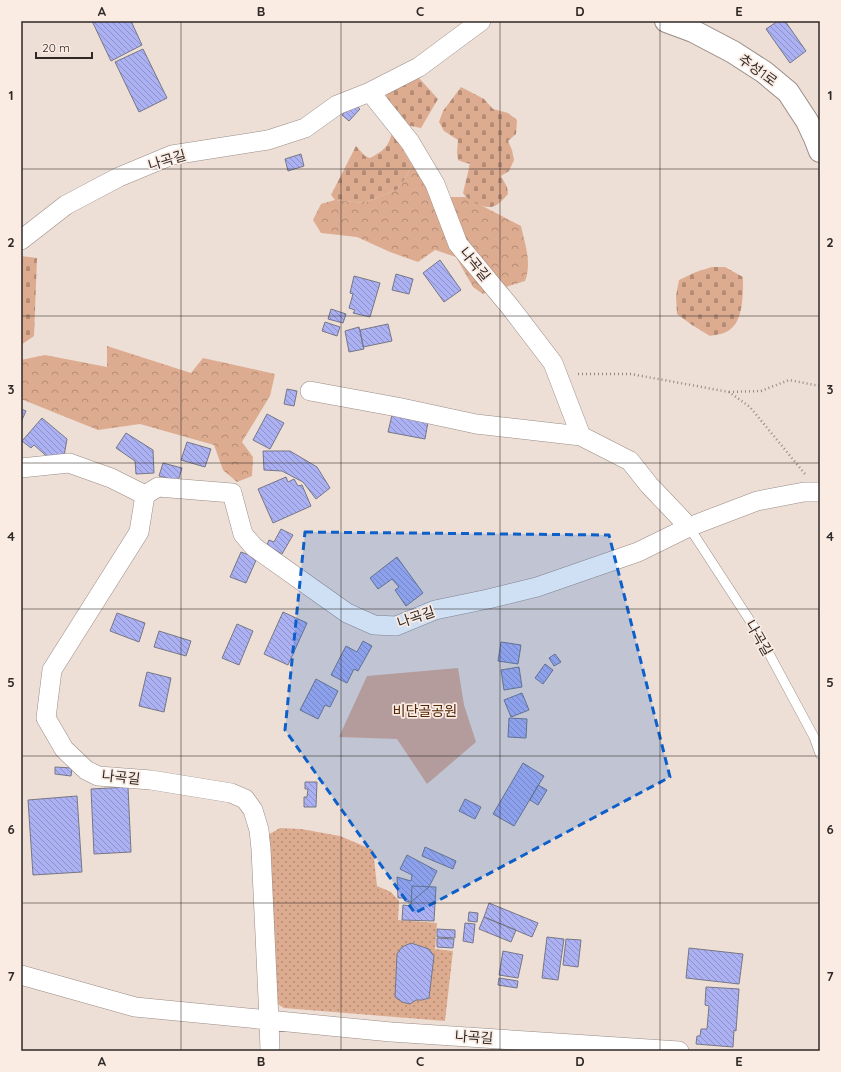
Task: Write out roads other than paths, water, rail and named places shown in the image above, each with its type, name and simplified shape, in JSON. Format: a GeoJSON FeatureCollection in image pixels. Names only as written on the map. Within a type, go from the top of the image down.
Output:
{"type":"FeatureCollection","features":[{"type":"Feature","properties":{"kind":"street","name":"나곡길"},"geometry":{"type":"LineString","coordinates":[[21,240],[66,205],[119,177],[172,155],[268,140],[305,128],[337,105],[370,92],[419,67],[481,21]]}},
{"type":"Feature","properties":{"kind":"street","name":"추성1로"},"geometry":{"type":"LineString","coordinates":[[666,21],[693,31],[733,52],[764,72],[788,92],[806,121],[820,151]]}},
{"type":"Feature","properties":{"kind":"street","name":"나곡길"},"geometry":{"type":"LineString","coordinates":[[370,92],[410,142],[436,184],[458,244],[511,308],[553,363],[581,436]]}},
{"type":"Feature","properties":{"kind":"street","name":"나곡길"},"geometry":{"type":"LineString","coordinates":[[310,391],[397,407],[476,424],[581,436],[630,461],[649,485],[689,527]]}},
{"type":"Feature","properties":{"kind":"street"},"geometry":{"type":"LineString","coordinates":[[21,468],[69,463],[111,478],[145,495]]}},
{"type":"Feature","properties":{"kind":"street","name":"나곡길"},"geometry":{"type":"LineString","coordinates":[[270,1051],[261,850],[259,830],[253,810],[246,799],[231,792],[158,781],[98,776],[86,770],[64,749],[46,718],[52,670],[139,532],[145,495],[158,487],[232,493],[243,534],[254,547],[347,613],[374,625],[396,626],[436,610],[537,587],[638,552],[689,527],[757,501],[804,492],[820,492]]}},
{"type":"Feature","properties":{"kind":"street","name":"나곡길"},"geometry":{"type":"LineString","coordinates":[[21,975],[135,1007],[391,1032],[680,1051]]}},
{"type":"Feature","properties":{"kind":"lane","name":"나곡길"},"geometry":{"type":"LineString","coordinates":[[689,527],[758,633],[814,737],[820,754]]}},
{"type":"Feature","properties":{"kind":"park label","name":"비단골공원"},"geometry":{"type":"Point","coordinates":[425,711]}}]}
